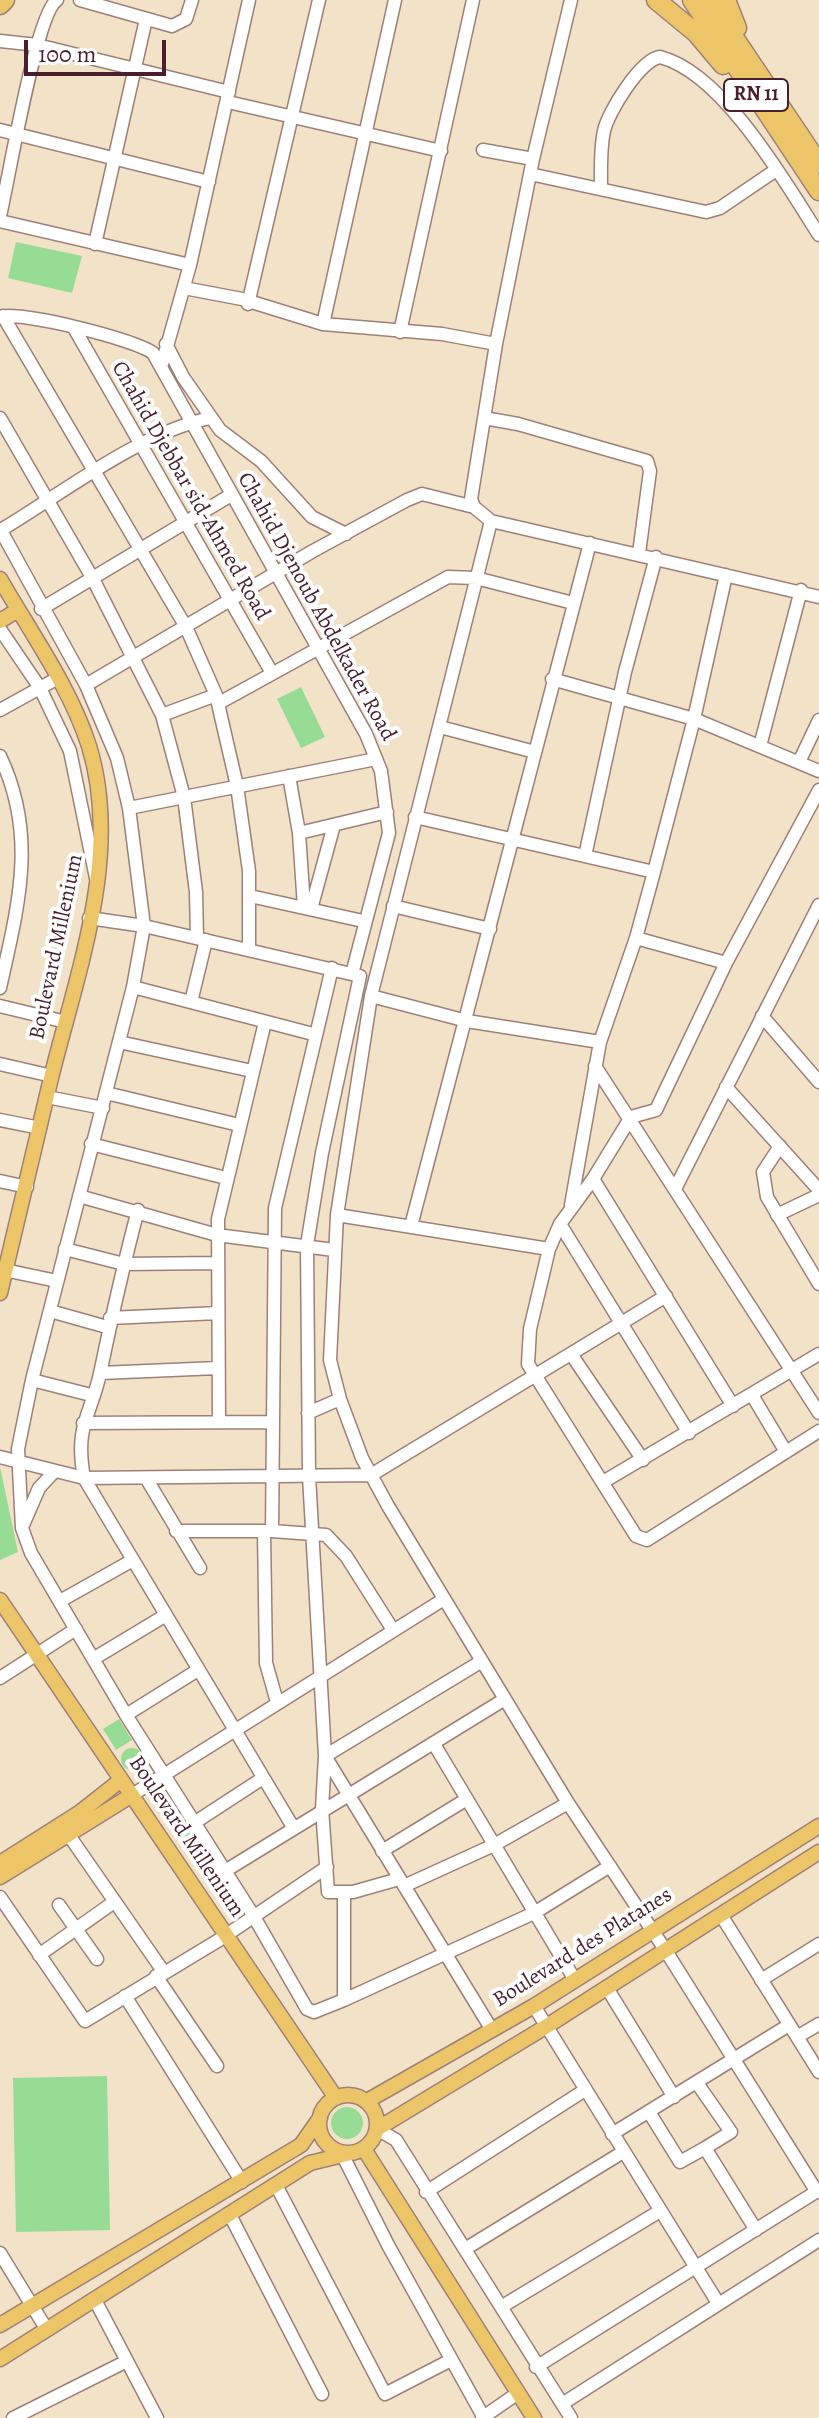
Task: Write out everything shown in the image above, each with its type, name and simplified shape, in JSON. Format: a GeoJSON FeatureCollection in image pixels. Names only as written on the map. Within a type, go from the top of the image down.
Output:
{"type":"FeatureCollection","features":[{"type":"Feature","properties":{"kind":"highway"},"geometry":{"type":"LineString","coordinates":[[0,5],[5,0]]}},
{"type":"Feature","properties":{"kind":"highway"},"geometry":{"type":"LineString","coordinates":[[656,0],[696,33],[789,146]]}},
{"type":"Feature","properties":{"kind":"highway","name":"RN 11"},"geometry":{"type":"LineString","coordinates":[[692,0],[819,191]]}},
{"type":"Feature","properties":{"kind":"highway","name":"RN 11"},"geometry":{"type":"LineString","coordinates":[[709,0],[819,164]]}},
{"type":"Feature","properties":{"kind":"highway"},"geometry":{"type":"LineString","coordinates":[[726,0],[757,74]]}},
{"type":"Feature","properties":{"kind":"main road","name":"Boulevard Millenium"},"geometry":{"type":"LineString","coordinates":[[0,579],[58,678],[88,745],[96,776],[102,840],[97,881],[66,1022],[27,1187],[3,1270],[0,1293]]}},
{"type":"Feature","properties":{"kind":"main road"},"geometry":{"type":"LineString","coordinates":[[1,631],[18,610]]}},
{"type":"Feature","properties":{"kind":"main road","name":"Boulevard Millenium"},"geometry":{"type":"LineString","coordinates":[[0,1600],[336,2098]]}},
{"type":"Feature","properties":{"kind":"main road"},"geometry":{"type":"LineString","coordinates":[[0,1863],[79,1813],[121,1780]]}},
{"type":"Feature","properties":{"kind":"main road"},"geometry":{"type":"LineString","coordinates":[[0,1877],[132,1795]]}},
{"type":"Feature","properties":{"kind":"main road","name":"Boulevard des Platanes"},"geometry":{"type":"LineString","coordinates":[[367,2101],[534,2006],[819,1826]]}},
{"type":"Feature","properties":{"kind":"main road","name":"Boulevard des Platanes"},"geometry":{"type":"LineString","coordinates":[[377,2129],[547,2026],[819,1852]]}},
{"type":"Feature","properties":{"kind":"main road"},"geometry":{"type":"LineString","coordinates":[[0,2325],[301,2145],[336,2098],[352,2095],[367,2101],[377,2118],[377,2129],[364,2149],[310,2163],[0,2359]]}},
{"type":"Feature","properties":{"kind":"main road"},"geometry":{"type":"LineString","coordinates":[[320,2118],[325,2142],[344,2154]]}},
{"type":"Feature","properties":{"kind":"main road"},"geometry":{"type":"LineString","coordinates":[[364,2149],[534,2418]]}},
{"type":"Feature","properties":{"kind":"street"},"geometry":{"type":"LineString","coordinates":[[57,0],[48,7],[37,45],[18,134],[5,172],[0,219],[190,265]]}},
{"type":"Feature","properties":{"kind":"street"},"geometry":{"type":"LineString","coordinates":[[80,0],[177,25],[189,15],[192,0]]}},
{"type":"Feature","properties":{"kind":"street"},"geometry":{"type":"LineString","coordinates":[[162,364],[190,265],[249,0]]}},
{"type":"Feature","properties":{"kind":"street"},"geometry":{"type":"LineString","coordinates":[[248,304],[319,0]]}},
{"type":"Feature","properties":{"kind":"street"},"geometry":{"type":"LineString","coordinates":[[323,324],[395,0]]}},
{"type":"Feature","properties":{"kind":"street"},"geometry":{"type":"LineString","coordinates":[[400,332],[473,0]]}},
{"type":"Feature","properties":{"kind":"street"},"geometry":{"type":"LineString","coordinates":[[474,507],[471,499],[496,344],[533,159],[571,0]]}},
{"type":"Feature","properties":{"kind":"street"},"geometry":{"type":"LineString","coordinates":[[95,244],[146,19]]}},
{"type":"Feature","properties":{"kind":"street"},"geometry":{"type":"LineString","coordinates":[[0,41],[37,45],[136,70],[290,117],[441,151]]}},
{"type":"Feature","properties":{"kind":"street"},"geometry":{"type":"LineString","coordinates":[[601,189],[606,125],[640,69],[654,57],[682,66],[711,89],[776,170],[819,235]]}},
{"type":"Feature","properties":{"kind":"street"},"geometry":{"type":"LineString","coordinates":[[0,130],[209,182]]}},
{"type":"Feature","properties":{"kind":"street"},"geometry":{"type":"LineString","coordinates":[[483,150],[533,159]]}},
{"type":"Feature","properties":{"kind":"street"},"geometry":{"type":"LineString","coordinates":[[530,174],[706,212],[720,208],[776,170]]}},
{"type":"Feature","properties":{"kind":"street"},"geometry":{"type":"LineString","coordinates":[[184,288],[242,299],[248,304],[323,324],[496,344]]}},
{"type":"Feature","properties":{"kind":"street"},"geometry":{"type":"LineString","coordinates":[[1,316],[133,342],[153,353],[162,364]]}},
{"type":"Feature","properties":{"kind":"street"},"geometry":{"type":"LineString","coordinates":[[1,316],[186,627],[217,699],[237,786],[250,896],[249,949]]}},
{"type":"Feature","properties":{"kind":"street","name":"Chahid Djebbar sid-Ahmed Road"},"geometry":{"type":"LineString","coordinates":[[74,328],[139,447],[272,673]]}},
{"type":"Feature","properties":{"kind":"street"},"geometry":{"type":"LineString","coordinates":[[166,344],[210,418],[230,440],[261,461],[312,517],[346,534]]}},
{"type":"Feature","properties":{"kind":"street","name":"Chahid Djenoub Abdelkader Road"},"geometry":{"type":"LineString","coordinates":[[162,364],[376,759],[387,812],[389,833],[383,862],[363,921],[307,1245],[309,1476],[318,1677],[325,1756],[322,1809],[327,1867]]}},
{"type":"Feature","properties":{"kind":"street"},"geometry":{"type":"LineString","coordinates":[[0,418],[93,579],[162,715],[184,797],[201,939],[191,1002]]}},
{"type":"Feature","properties":{"kind":"street"},"geometry":{"type":"LineString","coordinates":[[210,418],[191,422],[139,447],[0,530],[41,609],[86,685],[117,758],[129,808],[144,926],[133,987],[32,1380],[16,1460],[22,1528],[38,1566],[126,1715],[253,1915],[307,2009],[314,2012],[344,2000],[534,1913],[610,1866]]}},
{"type":"Feature","properties":{"kind":"street"},"geometry":{"type":"LineString","coordinates":[[484,418],[518,424],[647,461],[650,471],[639,553]]}},
{"type":"Feature","properties":{"kind":"street"},"geometry":{"type":"LineString","coordinates":[[86,685],[346,534],[422,494],[474,507],[491,521],[801,590],[819,597]]}},
{"type":"Feature","properties":{"kind":"street"},"geometry":{"type":"LineString","coordinates":[[41,609],[231,495]]}},
{"type":"Feature","properties":{"kind":"street"},"geometry":{"type":"LineString","coordinates":[[491,521],[371,996],[337,1215],[330,1360],[340,1399],[371,1475],[568,1803],[818,2191],[536,2367]]}},
{"type":"Feature","properties":{"kind":"street"},"geometry":{"type":"LineString","coordinates":[[411,1226],[590,543]]}},
{"type":"Feature","properties":{"kind":"street"},"geometry":{"type":"LineString","coordinates":[[585,856],[656,557]]}},
{"type":"Feature","properties":{"kind":"street"},"geometry":{"type":"LineString","coordinates":[[571,1205],[600,1042],[636,938],[654,872],[694,719],[726,575]]}},
{"type":"Feature","properties":{"kind":"street"},"geometry":{"type":"LineString","coordinates":[[162,715],[217,699],[272,673],[443,579],[476,578],[573,603]]}},
{"type":"Feature","properties":{"kind":"street"},"geometry":{"type":"LineString","coordinates":[[760,746],[801,590]]}},
{"type":"Feature","properties":{"kind":"street"},"geometry":{"type":"LineString","coordinates":[[1,631],[40,688],[70,751],[97,881]]}},
{"type":"Feature","properties":{"kind":"street"},"geometry":{"type":"LineString","coordinates":[[0,710],[58,678]]}},
{"type":"Feature","properties":{"kind":"street"},"geometry":{"type":"LineString","coordinates":[[552,679],[694,719],[819,771]]}},
{"type":"Feature","properties":{"kind":"street"},"geometry":{"type":"LineString","coordinates":[[799,762],[819,720]]}},
{"type":"Feature","properties":{"kind":"street"},"geometry":{"type":"LineString","coordinates":[[440,727],[535,752]]}},
{"type":"Feature","properties":{"kind":"street"},"geometry":{"type":"LineString","coordinates":[[0,756],[16,799],[24,858],[21,890],[0,988]]}},
{"type":"Feature","properties":{"kind":"street"},"geometry":{"type":"LineString","coordinates":[[129,808],[376,759]]}},
{"type":"Feature","properties":{"kind":"street"},"geometry":{"type":"LineString","coordinates":[[289,776],[308,908]]}},
{"type":"Feature","properties":{"kind":"street"},"geometry":{"type":"LineString","coordinates":[[819,790],[726,963],[656,1110],[631,1117],[593,1179],[560,1224],[549,1249],[530,1329],[528,1364],[636,1536],[647,1540],[819,1431]]}},
{"type":"Feature","properties":{"kind":"street"},"geometry":{"type":"LineString","coordinates":[[299,833],[387,812]]}},
{"type":"Feature","properties":{"kind":"street"},"geometry":{"type":"LineString","coordinates":[[415,817],[654,872]]}},
{"type":"Feature","properties":{"kind":"street"},"geometry":{"type":"LineString","coordinates":[[308,908],[334,825]]}},
{"type":"Feature","properties":{"kind":"street"},"geometry":{"type":"LineString","coordinates":[[250,896],[363,921]]}},
{"type":"Feature","properties":{"kind":"street"},"geometry":{"type":"LineString","coordinates":[[676,1187],[819,905]]}},
{"type":"Feature","properties":{"kind":"street"},"geometry":{"type":"LineString","coordinates":[[393,906],[490,929]]}},
{"type":"Feature","properties":{"kind":"street"},"geometry":{"type":"LineString","coordinates":[[89,918],[144,926],[375,980]]}},
{"type":"Feature","properties":{"kind":"street"},"geometry":{"type":"LineString","coordinates":[[636,938],[726,963]]}},
{"type":"Feature","properties":{"kind":"street"},"geometry":{"type":"LineString","coordinates":[[277,1702],[266,1663],[272,1422],[272,1244],[275,1208],[313,1034],[332,968]]}},
{"type":"Feature","properties":{"kind":"street"},"geometry":{"type":"LineString","coordinates":[[133,987],[313,1034]]}},
{"type":"Feature","properties":{"kind":"street"},"geometry":{"type":"LineString","coordinates":[[371,996],[467,1021],[600,1042]]}},
{"type":"Feature","properties":{"kind":"street"},"geometry":{"type":"LineString","coordinates":[[0,1006],[66,1022]]}},
{"type":"Feature","properties":{"kind":"street"},"geometry":{"type":"LineString","coordinates":[[762,1016],[815,1078]]}},
{"type":"Feature","properties":{"kind":"street"},"geometry":{"type":"LineString","coordinates":[[219,1422],[217,1235],[226,1178],[265,1022]]}},
{"type":"Feature","properties":{"kind":"street"},"geometry":{"type":"LineString","coordinates":[[119,1042],[252,1071]]}},
{"type":"Feature","properties":{"kind":"street"},"geometry":{"type":"LineString","coordinates":[[815,1078],[819,1060]]}},
{"type":"Feature","properties":{"kind":"street"},"geometry":{"type":"LineString","coordinates":[[0,1064],[52,1076]]}},
{"type":"Feature","properties":{"kind":"street"},"geometry":{"type":"LineString","coordinates":[[595,1066],[631,1117],[819,1413]]}},
{"type":"Feature","properties":{"kind":"street"},"geometry":{"type":"LineString","coordinates":[[726,1087],[819,1192],[777,1215]]}},
{"type":"Feature","properties":{"kind":"street"},"geometry":{"type":"LineString","coordinates":[[106,1093],[239,1125]]}},
{"type":"Feature","properties":{"kind":"street"},"geometry":{"type":"LineString","coordinates":[[47,1097],[103,1108]]}},
{"type":"Feature","properties":{"kind":"street"},"geometry":{"type":"LineString","coordinates":[[0,1120],[40,1128]]}},
{"type":"Feature","properties":{"kind":"street"},"geometry":{"type":"LineString","coordinates":[[91,1144],[226,1178]]}},
{"type":"Feature","properties":{"kind":"street"},"geometry":{"type":"LineString","coordinates":[[780,1146],[763,1172],[767,1197],[818,1280]]}},
{"type":"Feature","properties":{"kind":"street"},"geometry":{"type":"LineString","coordinates":[[593,1179],[733,1406]]}},
{"type":"Feature","properties":{"kind":"street"},"geometry":{"type":"LineString","coordinates":[[0,1181],[27,1187]]}},
{"type":"Feature","properties":{"kind":"street"},"geometry":{"type":"LineString","coordinates":[[79,1196],[138,1210],[217,1235],[334,1250]]}},
{"type":"Feature","properties":{"kind":"street"},"geometry":{"type":"LineString","coordinates":[[138,1210],[108,1323],[100,1373],[83,1423],[79,1443],[84,1478],[293,1827]]}},
{"type":"Feature","properties":{"kind":"street"},"geometry":{"type":"LineString","coordinates":[[337,1215],[549,1249]]}},
{"type":"Feature","properties":{"kind":"street"},"geometry":{"type":"LineString","coordinates":[[560,1224],[689,1433]]}},
{"type":"Feature","properties":{"kind":"street"},"geometry":{"type":"LineString","coordinates":[[65,1249],[124,1264],[217,1263]]}},
{"type":"Feature","properties":{"kind":"street"},"geometry":{"type":"LineString","coordinates":[[3,1270],[57,1281]]}},
{"type":"Feature","properties":{"kind":"street"},"geometry":{"type":"LineString","coordinates":[[0,1457],[53,1473],[84,1478],[371,1475],[666,1296]]}},
{"type":"Feature","properties":{"kind":"street"},"geometry":{"type":"LineString","coordinates":[[50,1311],[108,1323],[218,1313]]}},
{"type":"Feature","properties":{"kind":"street"},"geometry":{"type":"LineString","coordinates":[[571,1354],[643,1460]]}},
{"type":"Feature","properties":{"kind":"street"},"geometry":{"type":"LineString","coordinates":[[603,1482],[819,1354]]}},
{"type":"Feature","properties":{"kind":"street"},"geometry":{"type":"LineString","coordinates":[[100,1373],[218,1368]]}},
{"type":"Feature","properties":{"kind":"street"},"geometry":{"type":"LineString","coordinates":[[32,1380],[91,1395]]}},
{"type":"Feature","properties":{"kind":"street"},"geometry":{"type":"LineString","coordinates":[[752,1395],[786,1452]]}},
{"type":"Feature","properties":{"kind":"street"},"geometry":{"type":"LineString","coordinates":[[308,1413],[340,1399]]}},
{"type":"Feature","properties":{"kind":"street"},"geometry":{"type":"LineString","coordinates":[[83,1423],[272,1422]]}},
{"type":"Feature","properties":{"kind":"street"},"geometry":{"type":"LineString","coordinates":[[22,1528],[39,1488],[53,1473]]}},
{"type":"Feature","properties":{"kind":"street"},"geometry":{"type":"LineString","coordinates":[[146,1478],[200,1568]]}},
{"type":"Feature","properties":{"kind":"street"},"geometry":{"type":"LineString","coordinates":[[176,1531],[311,1532],[326,1535],[336,1543],[393,1630]]}},
{"type":"Feature","properties":{"kind":"street"},"geometry":{"type":"LineString","coordinates":[[60,1601],[133,1560]]}},
{"type":"Feature","properties":{"kind":"street"},"geometry":{"type":"LineString","coordinates":[[132,1795],[444,1599]]}},
{"type":"Feature","properties":{"kind":"street"},"geometry":{"type":"LineString","coordinates":[[93,1659],[166,1615]]}},
{"type":"Feature","properties":{"kind":"street"},"geometry":{"type":"LineString","coordinates":[[0,1678],[76,1629]]}},
{"type":"Feature","properties":{"kind":"street"},"geometry":{"type":"LineString","coordinates":[[482,1661],[325,1756],[492,2030]]}},
{"type":"Feature","properties":{"kind":"street"},"geometry":{"type":"LineString","coordinates":[[126,1715],[198,1670]]}},
{"type":"Feature","properties":{"kind":"street"},"geometry":{"type":"LineString","coordinates":[[225,1871],[505,1699]]}},
{"type":"Feature","properties":{"kind":"street"},"geometry":{"type":"LineString","coordinates":[[434,1744],[575,1980]]}},
{"type":"Feature","properties":{"kind":"street"},"geometry":{"type":"LineString","coordinates":[[194,1823],[263,1778]]}},
{"type":"Feature","properties":{"kind":"street"},"geometry":{"type":"LineString","coordinates":[[382,1851],[467,1799]]}},
{"type":"Feature","properties":{"kind":"street"},"geometry":{"type":"LineString","coordinates":[[327,1867],[328,1892],[344,1894],[401,1882],[494,1845],[568,1803]]}},
{"type":"Feature","properties":{"kind":"street"},"geometry":{"type":"LineString","coordinates":[[68,1834],[217,2066]]}},
{"type":"Feature","properties":{"kind":"street"},"geometry":{"type":"LineString","coordinates":[[0,1897],[85,2021],[226,1935],[327,1867]]}},
{"type":"Feature","properties":{"kind":"street"},"geometry":{"type":"LineString","coordinates":[[344,1894],[344,2000]]}},
{"type":"Feature","properties":{"kind":"street"},"geometry":{"type":"LineString","coordinates":[[39,1955],[114,1902]]}},
{"type":"Feature","properties":{"kind":"street"},"geometry":{"type":"LineString","coordinates":[[59,1905],[97,1959]]}},
{"type":"Feature","properties":{"kind":"street"},"geometry":{"type":"LineString","coordinates":[[721,1915],[819,2072]]}},
{"type":"Feature","properties":{"kind":"street"},"geometry":{"type":"LineString","coordinates":[[761,1980],[819,1944]]}},
{"type":"Feature","properties":{"kind":"street"},"geometry":{"type":"LineString","coordinates":[[607,1988],[674,2097]]}},
{"type":"Feature","properties":{"kind":"street"},"geometry":{"type":"LineString","coordinates":[[125,1996],[242,2182]]}},
{"type":"Feature","properties":{"kind":"street"},"geometry":{"type":"LineString","coordinates":[[534,2006],[718,2303]]}},
{"type":"Feature","properties":{"kind":"street"},"geometry":{"type":"LineString","coordinates":[[797,2037],[819,2024]]}},
{"type":"Feature","properties":{"kind":"street"},"geometry":{"type":"LineString","coordinates":[[612,2134],[789,2025]]}},
{"type":"Feature","properties":{"kind":"street"},"geometry":{"type":"LineString","coordinates":[[649,2112],[680,2162],[705,2148],[731,2132],[697,2083]]}},
{"type":"Feature","properties":{"kind":"street"},"geometry":{"type":"LineString","coordinates":[[426,2192],[585,2090]]}},
{"type":"Feature","properties":{"kind":"street"},"geometry":{"type":"LineString","coordinates":[[377,2129],[396,2140],[536,2367],[571,2418]]}},
{"type":"Feature","properties":{"kind":"street"},"geometry":{"type":"LineString","coordinates":[[705,2148],[756,2230]]}},
{"type":"Feature","properties":{"kind":"street"},"geometry":{"type":"LineString","coordinates":[[465,2249],[623,2152]]}},
{"type":"Feature","properties":{"kind":"street"},"geometry":{"type":"LineString","coordinates":[[344,2154],[483,2418],[518,2393]]}},
{"type":"Feature","properties":{"kind":"street"},"geometry":{"type":"LineString","coordinates":[[276,2185],[385,2394],[451,2360]]}},
{"type":"Feature","properties":{"kind":"street"},"geometry":{"type":"LineString","coordinates":[[501,2307],[660,2211]]}},
{"type":"Feature","properties":{"kind":"street"},"geometry":{"type":"LineString","coordinates":[[230,2215],[322,2394]]}},
{"type":"Feature","properties":{"kind":"street"},"geometry":{"type":"LineString","coordinates":[[562,2404],[819,2240]]}},
{"type":"Feature","properties":{"kind":"street"},"geometry":{"type":"LineString","coordinates":[[0,2253],[47,2330]]}},
{"type":"Feature","properties":{"kind":"street"},"geometry":{"type":"LineString","coordinates":[[95,2300],[157,2418]]}},
{"type":"Feature","properties":{"kind":"street"},"geometry":{"type":"LineString","coordinates":[[13,2418],[127,2361]]}},
{"type":"Feature","properties":{"kind":"green space"},"geometry":{"type":"Polygon","coordinates":[[[16,242],[82,256],[72,293],[8,278],[16,242]]]}},
{"type":"Feature","properties":{"kind":"green space"},"geometry":{"type":"Polygon","coordinates":[[[301,687],[325,737],[301,748],[277,699],[301,687]]]}},
{"type":"Feature","properties":{"kind":"green space"},"geometry":{"type":"Polygon","coordinates":[[[0,1467],[18,1552],[0,1560],[0,1467]]]}},
{"type":"Feature","properties":{"kind":"green space"},"geometry":{"type":"Polygon","coordinates":[[[119,1719],[132,1740],[116,1750],[103,1729],[119,1719]]]}},
{"type":"Feature","properties":{"kind":"green space"},"geometry":{"type":"Polygon","coordinates":[[[132,1748],[140,1751],[143,1759],[140,1767],[132,1770],[124,1767],[121,1759],[124,1751],[132,1748]]]}},
{"type":"Feature","properties":{"kind":"green space"},"geometry":{"type":"Polygon","coordinates":[[[159,1786],[184,1825],[173,1833],[147,1794],[159,1786]]]}},
{"type":"Feature","properties":{"kind":"green space"},"geometry":{"type":"Polygon","coordinates":[[[187,1829],[239,1910],[229,1917],[176,1836],[187,1829]]]}},
{"type":"Feature","properties":{"kind":"green space"},"geometry":{"type":"Polygon","coordinates":[[[107,2076],[110,2230],[16,2232],[13,2078],[107,2076]]]}},
{"type":"Feature","properties":{"kind":"green space"},"geometry":{"type":"Polygon","coordinates":[[[347,2107],[358,2112],[363,2123],[358,2134],[347,2139],[336,2134],[331,2123],[336,2112],[347,2107]]]}}]}
